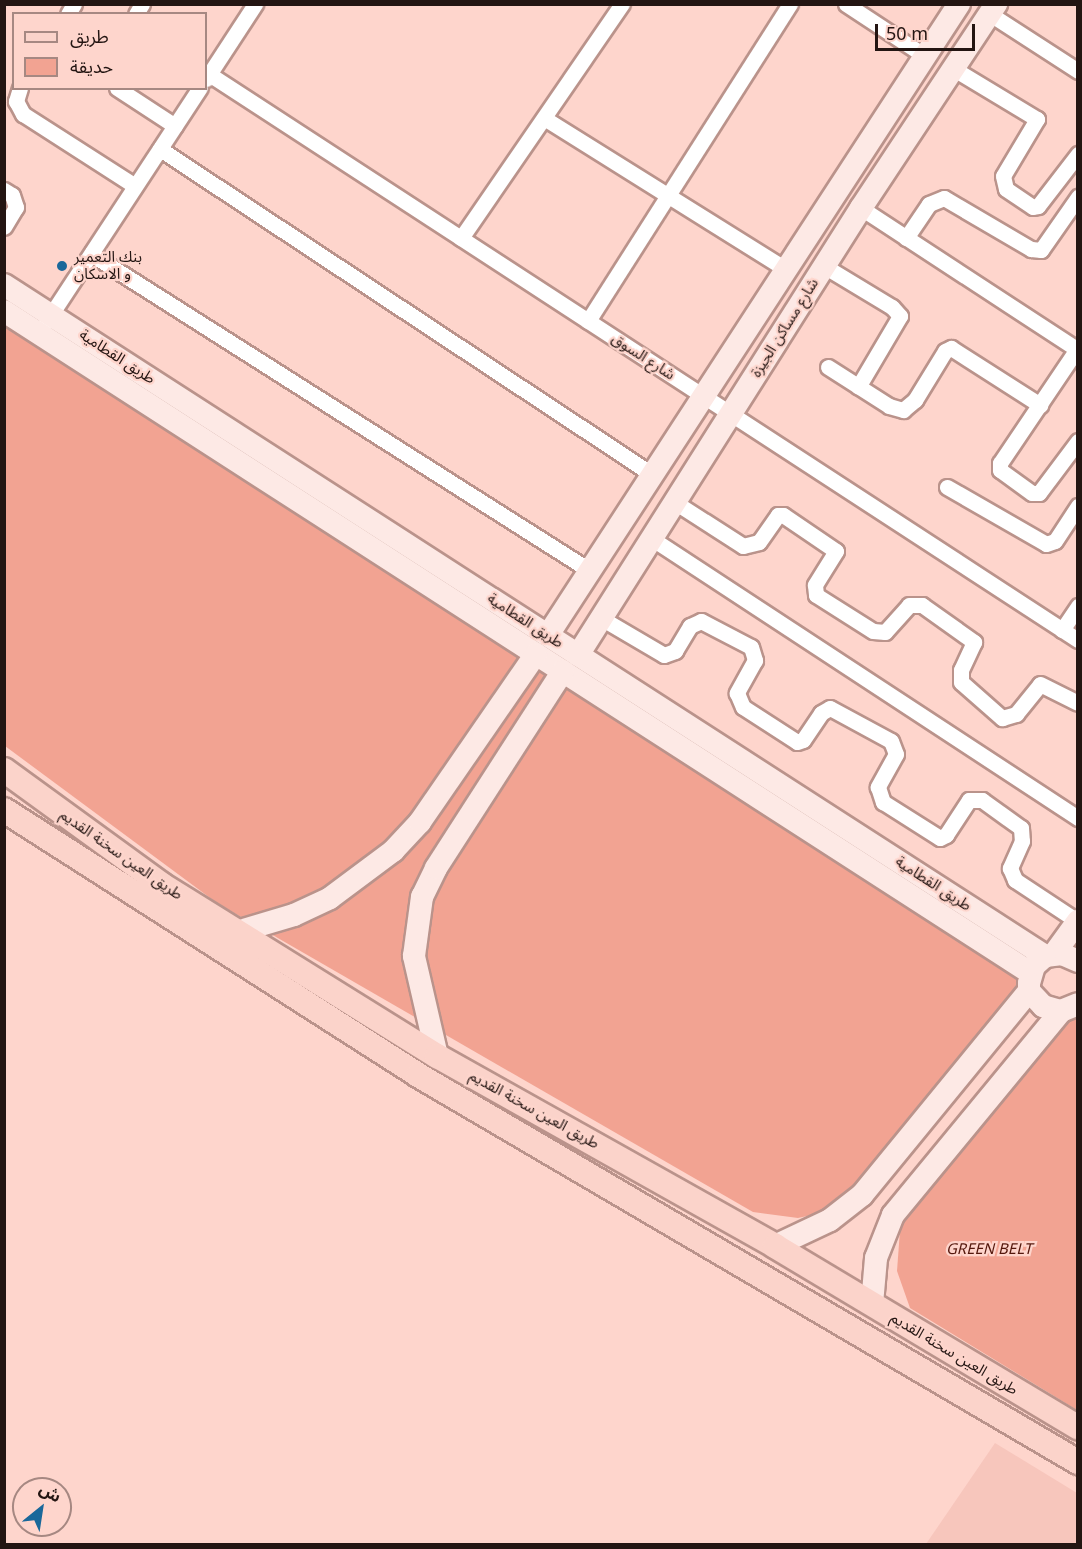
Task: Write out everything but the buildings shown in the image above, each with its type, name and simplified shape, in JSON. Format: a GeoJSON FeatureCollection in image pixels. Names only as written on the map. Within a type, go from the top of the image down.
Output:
{"type":"FeatureCollection","features":[{"type":"Feature","properties":{"kind":"main road","name":"طريق العين سخنة القديم"},"geometry":{"type":"LineString","coordinates":[[4,770],[162,885],[437,1056],[775,1246],[1077,1427]]}},
{"type":"Feature","properties":{"kind":"main road","name":"طريق العين سخنة القديم"},"geometry":{"type":"LineString","coordinates":[[4,810],[418,1075],[1077,1462]]}},
{"type":"Feature","properties":{"kind":"street"},"geometry":{"type":"LineString","coordinates":[[207,77],[255,4]]}},
{"type":"Feature","properties":{"kind":"street"},"geometry":{"type":"LineString","coordinates":[[461,238],[622,4]]}},
{"type":"Feature","properties":{"kind":"street"},"geometry":{"type":"LineString","coordinates":[[588,321],[790,4]]}},
{"type":"Feature","properties":{"kind":"street"},"geometry":{"type":"LineString","coordinates":[[846,4],[925,56]]}},
{"type":"Feature","properties":{"kind":"street","name":"شارع مساكن الجيزة"},"geometry":{"type":"LineString","coordinates":[[237,932],[275,922],[321,903],[363,877],[393,851],[420,822],[542,645],[959,4]]}},
{"type":"Feature","properties":{"kind":"street"},"geometry":{"type":"LineString","coordinates":[[993,9],[1077,71]]}},
{"type":"Feature","properties":{"kind":"street","name":"شارع مساكن الجيزة"},"geometry":{"type":"LineString","coordinates":[[437,1056],[414,956],[422,897],[436,868],[601,618],[673,501],[731,414],[861,208],[993,9]]}},
{"type":"Feature","properties":{"kind":"street"},"geometry":{"type":"LineString","coordinates":[[954,69],[1036,119],[1003,176],[1006,189],[1033,207],[1038,206],[1077,153]]}},
{"type":"Feature","properties":{"kind":"street","name":"شارع السوق"},"geometry":{"type":"LineString","coordinates":[[207,77],[461,238],[1077,640]]}},
{"type":"Feature","properties":{"kind":"street"},"geometry":{"type":"LineString","coordinates":[[19,90],[11,106],[135,186]]}},
{"type":"Feature","properties":{"kind":"street"},"geometry":{"type":"LineString","coordinates":[[120,90],[175,126]]}},
{"type":"Feature","properties":{"kind":"street"},"geometry":{"type":"LineString","coordinates":[[45,324],[199,90]]}},
{"type":"Feature","properties":{"kind":"street"},"geometry":{"type":"LineString","coordinates":[[544,118],[786,268]]}},
{"type":"Feature","properties":{"kind":"street"},"geometry":{"type":"LineString","coordinates":[[160,149],[653,475]]}},
{"type":"Feature","properties":{"kind":"street"},"geometry":{"type":"LineString","coordinates":[[4,190],[12,195],[16,207],[4,227]]}},
{"type":"Feature","properties":{"kind":"street"},"geometry":{"type":"LineString","coordinates":[[906,238],[928,204],[944,198],[1031,249],[1041,250],[1077,197]]}},
{"type":"Feature","properties":{"kind":"street"},"geometry":{"type":"LineString","coordinates":[[861,208],[1077,349],[1000,463],[1001,472],[1032,493],[1039,493],[1077,441]]}},
{"type":"Feature","properties":{"kind":"street"},"geometry":{"type":"LineString","coordinates":[[91,254],[589,570]]}},
{"type":"Feature","properties":{"kind":"street"},"geometry":{"type":"LineString","coordinates":[[824,266],[892,307],[900,316],[858,387]]}},
{"type":"Feature","properties":{"kind":"street","name":"طريق القطامية"},"geometry":{"type":"LineString","coordinates":[[4,285],[45,324],[542,645],[1049,955],[1077,961]]}},
{"type":"Feature","properties":{"kind":"street","name":"طريق القطامية"},"geometry":{"type":"LineString","coordinates":[[4,311],[45,324]]}},
{"type":"Feature","properties":{"kind":"street"},"geometry":{"type":"LineString","coordinates":[[828,367],[889,406],[903,410],[915,400],[945,351],[951,348],[1040,405]]}},
{"type":"Feature","properties":{"kind":"street"},"geometry":{"type":"LineString","coordinates":[[947,487],[1046,544],[1055,541],[1077,506]]}},
{"type":"Feature","properties":{"kind":"street"},"geometry":{"type":"LineString","coordinates":[[673,501],[743,546],[759,542],[778,515],[783,515],[836,551],[815,585],[816,595],[873,631],[885,632],[909,605],[922,605],[974,642],[961,670],[960,682],[1002,718],[1016,714],[1040,684],[1077,703]]}},
{"type":"Feature","properties":{"kind":"street"},"geometry":{"type":"LineString","coordinates":[[651,538],[1077,818]]}},
{"type":"Feature","properties":{"kind":"street"},"geometry":{"type":"LineString","coordinates":[[1062,630],[1077,606]]}},
{"type":"Feature","properties":{"kind":"street"},"geometry":{"type":"LineString","coordinates":[[601,618],[664,655],[675,651],[690,626],[701,621],[751,647],[755,660],[737,693],[743,706],[797,742],[803,740],[821,713],[830,708],[891,741],[896,754],[878,787],[884,802],[940,838],[946,835],[969,800],[982,800],[1021,828],[1022,841],[1010,868],[1015,880],[1077,921],[862,1195],[830,1220],[775,1246]]}},
{"type":"Feature","properties":{"kind":"street","name":"طريق القطامية"},"geometry":{"type":"LineString","coordinates":[[571,663],[1030,982],[1043,1006],[1069,1007]]}},
{"type":"Feature","properties":{"kind":"street"},"geometry":{"type":"LineString","coordinates":[[873,1304],[876,1258],[893,1215],[1069,1007]]}},
{"type":"Feature","properties":{"kind":"shaded area"},"geometry":{"type":"Polygon","coordinates":[[[995,1443],[1077,1493],[1077,1544],[926,1544],[995,1443]]]}},
{"type":"Feature","properties":{"kind":"green space"},"geometry":{"type":"Polygon","coordinates":[[[4,316],[1022,980],[858,1185],[830,1211],[798,1218],[753,1212],[217,903],[5,746],[4,316]]]}},
{"type":"Feature","properties":{"kind":"green space","name":"GREEN BELT"},"geometry":{"type":"Polygon","coordinates":[[[1077,1004],[1077,1410],[910,1308],[897,1271],[902,1203],[1077,1004]]]}},
{"type":"Feature","properties":{"kind":"place","name":"بنك التعمير و الاسكان"},"geometry":{"type":"Point","coordinates":[62,266]}}]}
